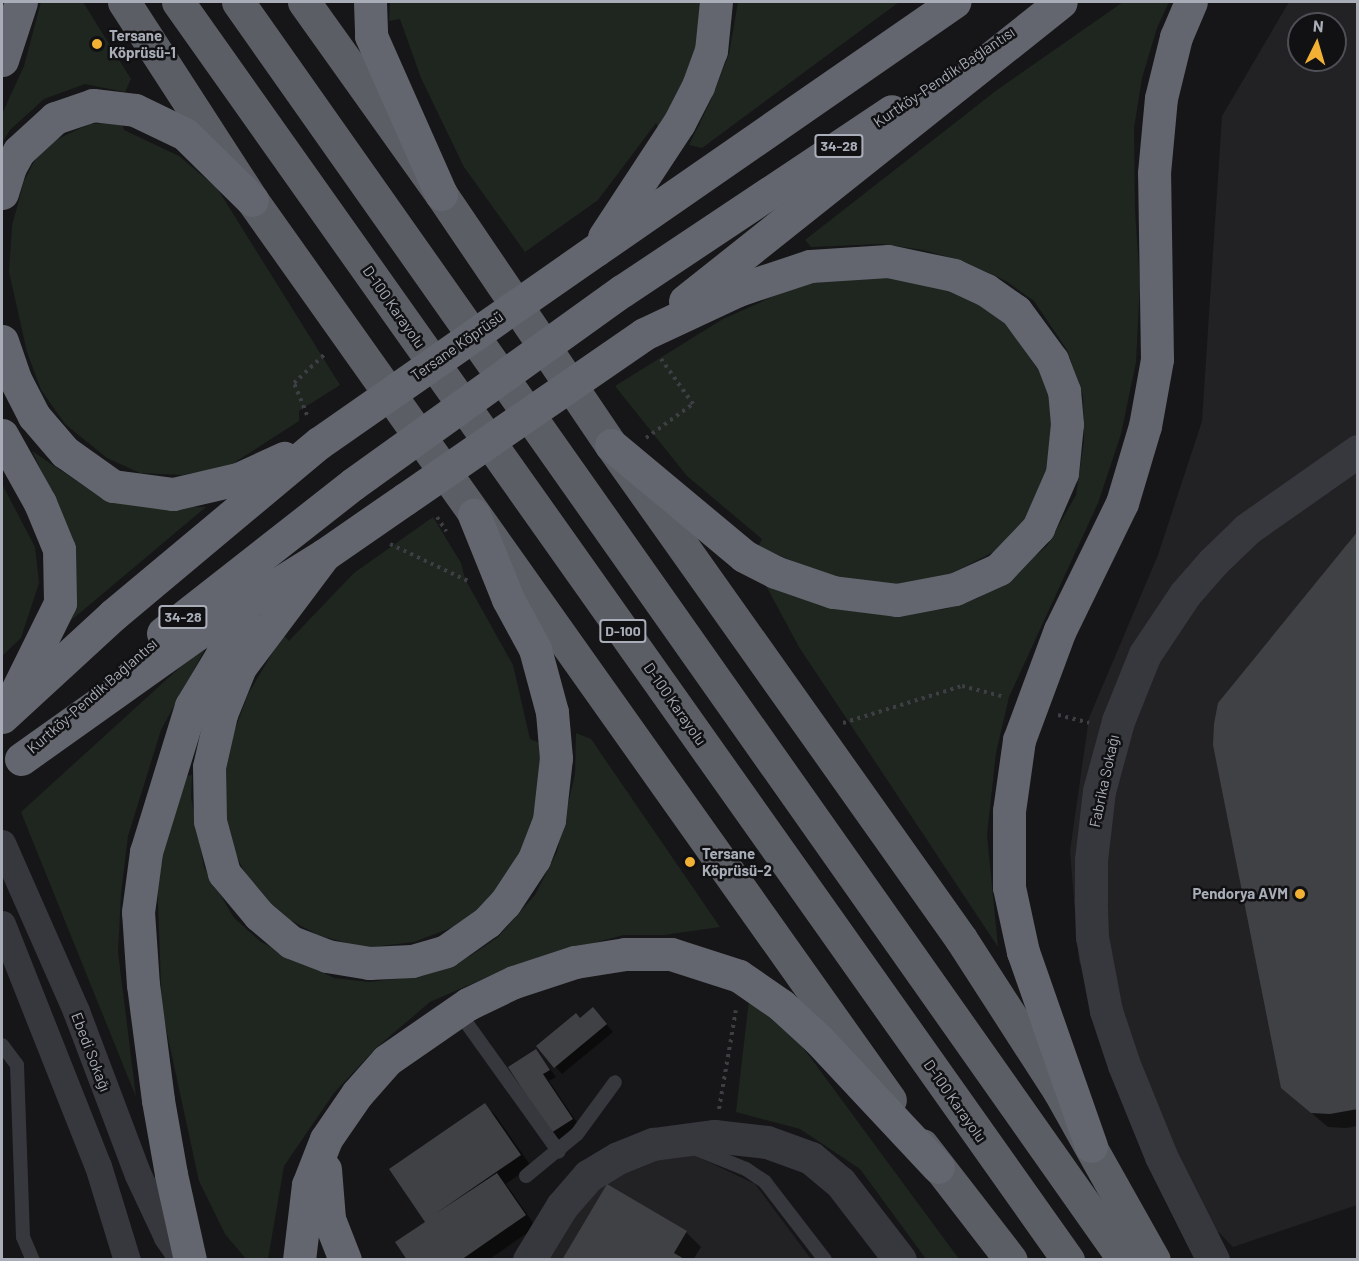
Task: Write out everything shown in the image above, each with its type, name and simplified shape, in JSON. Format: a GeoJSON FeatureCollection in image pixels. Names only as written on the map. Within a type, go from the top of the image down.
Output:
{"type":"FeatureCollection","features":[{"type":"Feature","properties":{"kind":"highway"},"geometry":{"type":"LineString","coordinates":[[2,60],[21,2]]}},
{"type":"Feature","properties":{"kind":"highway"},"geometry":{"type":"LineString","coordinates":[[124,2],[252,200],[474,515],[938,1167],[1011,1260]]}},
{"type":"Feature","properties":{"kind":"highway","name":"D-100 Karayolu"},"geometry":{"type":"LineString","coordinates":[[178,2],[1068,1260]]}},
{"type":"Feature","properties":{"kind":"highway","name":"D-100"},"geometry":{"type":"LineString","coordinates":[[238,2],[1124,1260]]}},
{"type":"Feature","properties":{"kind":"highway"},"geometry":{"type":"LineString","coordinates":[[304,2],[441,194],[611,445],[962,939],[1092,1146],[1155,1260]]}},
{"type":"Feature","properties":{"kind":"highway"},"geometry":{"type":"LineString","coordinates":[[370,2],[371,36],[441,194]]}},
{"type":"Feature","properties":{"kind":"highway"},"geometry":{"type":"LineString","coordinates":[[596,250],[679,123],[698,86],[711,51],[716,2]]}},
{"type":"Feature","properties":{"kind":"highway","name":"34-28"},"geometry":{"type":"LineString","coordinates":[[596,250],[954,2]]}},
{"type":"Feature","properties":{"kind":"highway"},"geometry":{"type":"LineString","coordinates":[[11,767],[197,634],[324,555],[644,334],[1059,2]]}},
{"type":"Feature","properties":{"kind":"highway","name":"Kurtköy-Pendik Bağlantısı"},"geometry":{"type":"LineString","coordinates":[[11,767],[159,637],[352,484],[622,291],[1059,2]]}},
{"type":"Feature","properties":{"kind":"highway"},"geometry":{"type":"LineString","coordinates":[[1092,1146],[1023,952],[1009,887],[1009,811],[1019,740],[1060,630],[1122,503],[1145,426],[1157,359],[1154,173],[1161,98],[1176,38],[1191,2]]}},
{"type":"Feature","properties":{"kind":"highway"},"geometry":{"type":"LineString","coordinates":[[2,193],[10,167],[19,151],[55,118],[93,105],[135,110],[185,134],[252,200]]}},
{"type":"Feature","properties":{"kind":"highway","name":"Tersane Köprüsü"},"geometry":{"type":"LineString","coordinates":[[319,443],[596,250]]}},
{"type":"Feature","properties":{"kind":"highway"},"geometry":{"type":"LineString","coordinates":[[611,445],[744,556],[775,572],[833,592],[897,600],[955,589],[999,569],[1038,528],[1062,473],[1068,424],[1064,391],[1052,360],[1016,311],[986,290],[954,275],[888,261],[810,267],[738,290],[644,334]]}},
{"type":"Feature","properties":{"kind":"highway"},"geometry":{"type":"LineString","coordinates":[[2,341],[15,379],[34,416],[66,452],[112,486],[173,494],[237,479],[319,443]]}},
{"type":"Feature","properties":{"kind":"highway"},"geometry":{"type":"LineString","coordinates":[[2,435],[40,503],[59,549],[60,603],[3,715]]}},
{"type":"Feature","properties":{"kind":"highway","name":"34-28"},"geometry":{"type":"LineString","coordinates":[[3,715],[113,615],[319,443]]}},
{"type":"Feature","properties":{"kind":"highway"},"geometry":{"type":"LineString","coordinates":[[324,555],[240,667],[221,714],[208,768],[210,821],[224,873],[259,915],[291,942],[338,958],[369,963],[412,961],[446,951],[487,922],[505,903],[534,859],[549,820],[556,758],[552,712],[535,649],[508,599],[474,515]]}},
{"type":"Feature","properties":{"kind":"highway"},"geometry":{"type":"LineString","coordinates":[[190,1260],[171,1174],[142,985],[138,912],[146,852],[191,706],[221,656],[267,604],[324,555]]}},
{"type":"Feature","properties":{"kind":"highway"},"geometry":{"type":"LineString","coordinates":[[299,1260],[308,1185],[326,1139],[357,1094],[387,1060],[458,1011],[514,982],[575,962],[625,954],[671,954],[739,976],[781,1005],[819,1040],[938,1167]]}},
{"type":"Feature","properties":{"kind":"highway"},"geometry":{"type":"LineString","coordinates":[[326,1139],[324,1178],[329,1219],[345,1260]]}},
{"type":"Feature","properties":{"kind":"street","name":"Fabrika Sokağı"},"geometry":{"type":"LineString","coordinates":[[1213,1260],[1157,1146],[1124,1065],[1106,1011],[1092,937],[1091,860],[1099,791],[1118,722],[1145,654],[1185,594],[1213,562],[1247,529],[1358,451]]}},
{"type":"Feature","properties":{"kind":"street","name":"Ebedi Sokağı"},"geometry":{"type":"LineString","coordinates":[[2,843],[76,1011],[138,1175],[167,1237],[183,1260]]}},
{"type":"Feature","properties":{"kind":"street"},"geometry":{"type":"LineString","coordinates":[[2,924],[98,1166],[127,1260]]}},
{"type":"Feature","properties":{"kind":"street"},"geometry":{"type":"LineString","coordinates":[[529,1260],[562,1206],[588,1176],[636,1150],[672,1140],[714,1136],[767,1142],[811,1158],[840,1182],[900,1260]]}},
{"type":"Feature","properties":{"kind":"lane"},"geometry":{"type":"LineString","coordinates":[[458,1011],[559,1152]]}},
{"type":"Feature","properties":{"kind":"lane"},"geometry":{"type":"LineString","coordinates":[[2,1045],[17,1065],[23,1237],[33,1260]]}},
{"type":"Feature","properties":{"kind":"lane"},"geometry":{"type":"LineString","coordinates":[[526,1176],[559,1152],[598,1109],[615,1082]]}},
{"type":"Feature","properties":{"kind":"lane"},"geometry":{"type":"LineString","coordinates":[[672,1140],[719,1156],[765,1182],[825,1260]]}},
{"type":"Feature","properties":{"kind":"path"},"geometry":{"type":"LineString","coordinates":[[644,334],[693,404],[646,439],[653,447]]}},
{"type":"Feature","properties":{"kind":"path"},"geometry":{"type":"LineString","coordinates":[[319,443],[294,383],[332,347]]}},
{"type":"Feature","properties":{"kind":"path"},"geometry":{"type":"LineString","coordinates":[[363,528],[407,554],[480,587]]}},
{"type":"Feature","properties":{"kind":"path"},"geometry":{"type":"LineString","coordinates":[[840,724],[962,686],[1012,698]]}},
{"type":"Feature","properties":{"kind":"path"},"geometry":{"type":"LineString","coordinates":[[714,1136],[737,1000]]}},
{"type":"Feature","properties":{"kind":"shaded area"},"geometry":{"type":"Polygon","coordinates":[[[41,2],[83,2],[131,79],[125,92],[85,84],[44,99],[10,130],[2,143],[2,114],[24,66],[41,2]]]}},
{"type":"Feature","properties":{"kind":"shaded area"},"geometry":{"type":"Polygon","coordinates":[[[390,2],[706,2],[694,62],[660,131],[656,123],[598,200],[525,252],[464,167],[421,78],[400,19],[389,21],[390,2]]]}},
{"type":"Feature","properties":{"kind":"shaded area"},"geometry":{"type":"Polygon","coordinates":[[[738,2],[899,2],[702,148],[689,145],[711,100],[729,54],[738,2]]]}},
{"type":"Feature","properties":{"kind":"shaded area"},"geometry":{"type":"Polygon","coordinates":[[[1123,2],[1169,2],[1157,28],[1142,78],[1134,128],[1135,210],[1140,285],[1136,362],[1121,434],[1098,503],[1009,697],[996,753],[987,835],[998,947],[799,647],[764,582],[890,615],[946,609],[978,598],[1010,577],[1047,546],[1076,495],[1084,441],[1083,395],[1067,350],[1034,301],[1006,281],[965,262],[923,250],[882,244],[811,247],[805,240],[997,90],[1123,2]]]}},
{"type":"Feature","properties":{"kind":"shaded area"},"geometry":{"type":"Polygon","coordinates":[[[1289,2],[1357,2],[1357,1205],[1233,1247],[1146,1158],[1079,961],[1070,851],[1089,718],[1158,555],[1202,421],[1222,116],[1289,2]]]}},
{"type":"Feature","properties":{"kind":"shaded area"},"geometry":{"type":"Polygon","coordinates":[[[121,122],[124,130],[179,156],[217,188],[340,385],[299,411],[299,421],[229,466],[182,475],[140,473],[107,458],[65,424],[41,390],[27,352],[9,272],[12,226],[24,181],[35,160],[53,141],[90,124],[121,122]]]}},
{"type":"Feature","properties":{"kind":"shaded area"},"geometry":{"type":"Polygon","coordinates":[[[874,274],[968,295],[1013,330],[1040,366],[1052,400],[1052,464],[1028,521],[1001,548],[935,582],[892,586],[825,574],[758,547],[762,539],[687,476],[615,386],[723,319],[799,285],[828,278],[874,274]]]}},
{"type":"Feature","properties":{"kind":"shaded area"},"geometry":{"type":"Polygon","coordinates":[[[32,451],[96,494],[143,507],[206,507],[69,622],[64,519],[32,451]]]}},
{"type":"Feature","properties":{"kind":"shaded area"},"geometry":{"type":"Polygon","coordinates":[[[2,484],[35,547],[39,583],[21,638],[2,656],[2,484]]]}},
{"type":"Feature","properties":{"kind":"shaded area"},"geometry":{"type":"Polygon","coordinates":[[[433,517],[461,563],[465,579],[513,665],[530,739],[540,743],[540,784],[533,824],[501,891],[459,925],[414,942],[364,948],[318,935],[277,913],[249,881],[233,849],[224,819],[224,778],[231,740],[248,694],[283,635],[289,641],[354,573],[433,517]]]}},
{"type":"Feature","properties":{"kind":"shaded area"},"geometry":{"type":"Polygon","coordinates":[[[210,640],[161,730],[128,836],[121,894],[118,952],[136,1097],[21,812],[210,640]]]}},
{"type":"Feature","properties":{"kind":"shaded area"},"geometry":{"type":"Polygon","coordinates":[[[576,733],[591,739],[720,927],[664,935],[624,935],[512,966],[430,1002],[376,1048],[334,1093],[284,1166],[268,1259],[246,1259],[225,1234],[199,1181],[162,1010],[157,880],[180,777],[192,775],[191,797],[204,867],[234,918],[261,942],[334,978],[369,982],[404,978],[470,956],[498,937],[535,895],[557,852],[575,774],[576,733]]]}},
{"type":"Feature","properties":{"kind":"shaded area"},"geometry":{"type":"Polygon","coordinates":[[[749,1000],[799,1042],[959,1259],[926,1259],[860,1169],[800,1129],[736,1112],[749,1000]]]}},
{"type":"Feature","properties":{"kind":"shaded area"},"geometry":{"type":"Polygon","coordinates":[[[692,1154],[755,1184],[811,1259],[544,1260],[583,1196],[642,1158],[692,1154]]]}},
{"type":"Feature","properties":{"kind":"building","name":"Pendorya AVM"},"geometry":{"type":"Polygon","coordinates":[[[1358,531],[1358,1109],[1330,1114],[1311,1113],[1281,1088],[1213,745],[1214,724],[1218,703],[1358,531]]]}},
{"type":"Feature","properties":{"kind":"building"},"geometry":{"type":"Polygon","coordinates":[[[593,1007],[607,1024],[554,1068],[536,1046],[576,1013],[580,1018],[593,1007]]]}},
{"type":"Feature","properties":{"kind":"building"},"geometry":{"type":"Polygon","coordinates":[[[536,1049],[550,1070],[543,1074],[573,1119],[551,1133],[508,1067],[536,1049]]]}},
{"type":"Feature","properties":{"kind":"building"},"geometry":{"type":"Polygon","coordinates":[[[485,1103],[521,1155],[435,1214],[497,1173],[526,1215],[461,1260],[407,1260],[395,1242],[425,1222],[389,1169],[485,1103]]]}},
{"type":"Feature","properties":{"kind":"building"},"geometry":{"type":"Polygon","coordinates":[[[607,1184],[687,1231],[674,1253],[686,1260],[562,1260],[607,1184]]]}},
{"type":"Feature","properties":{"kind":"place","name":"Tersane Köprüsü-1"},"geometry":{"type":"Point","coordinates":[97,44]}},
{"type":"Feature","properties":{"kind":"place","name":"Tersane Köprüsü-2"},"geometry":{"type":"Point","coordinates":[690,862]}},
{"type":"Feature","properties":{"kind":"place","name":"Pendorya AVM"},"geometry":{"type":"Point","coordinates":[1300,894]}}]}
